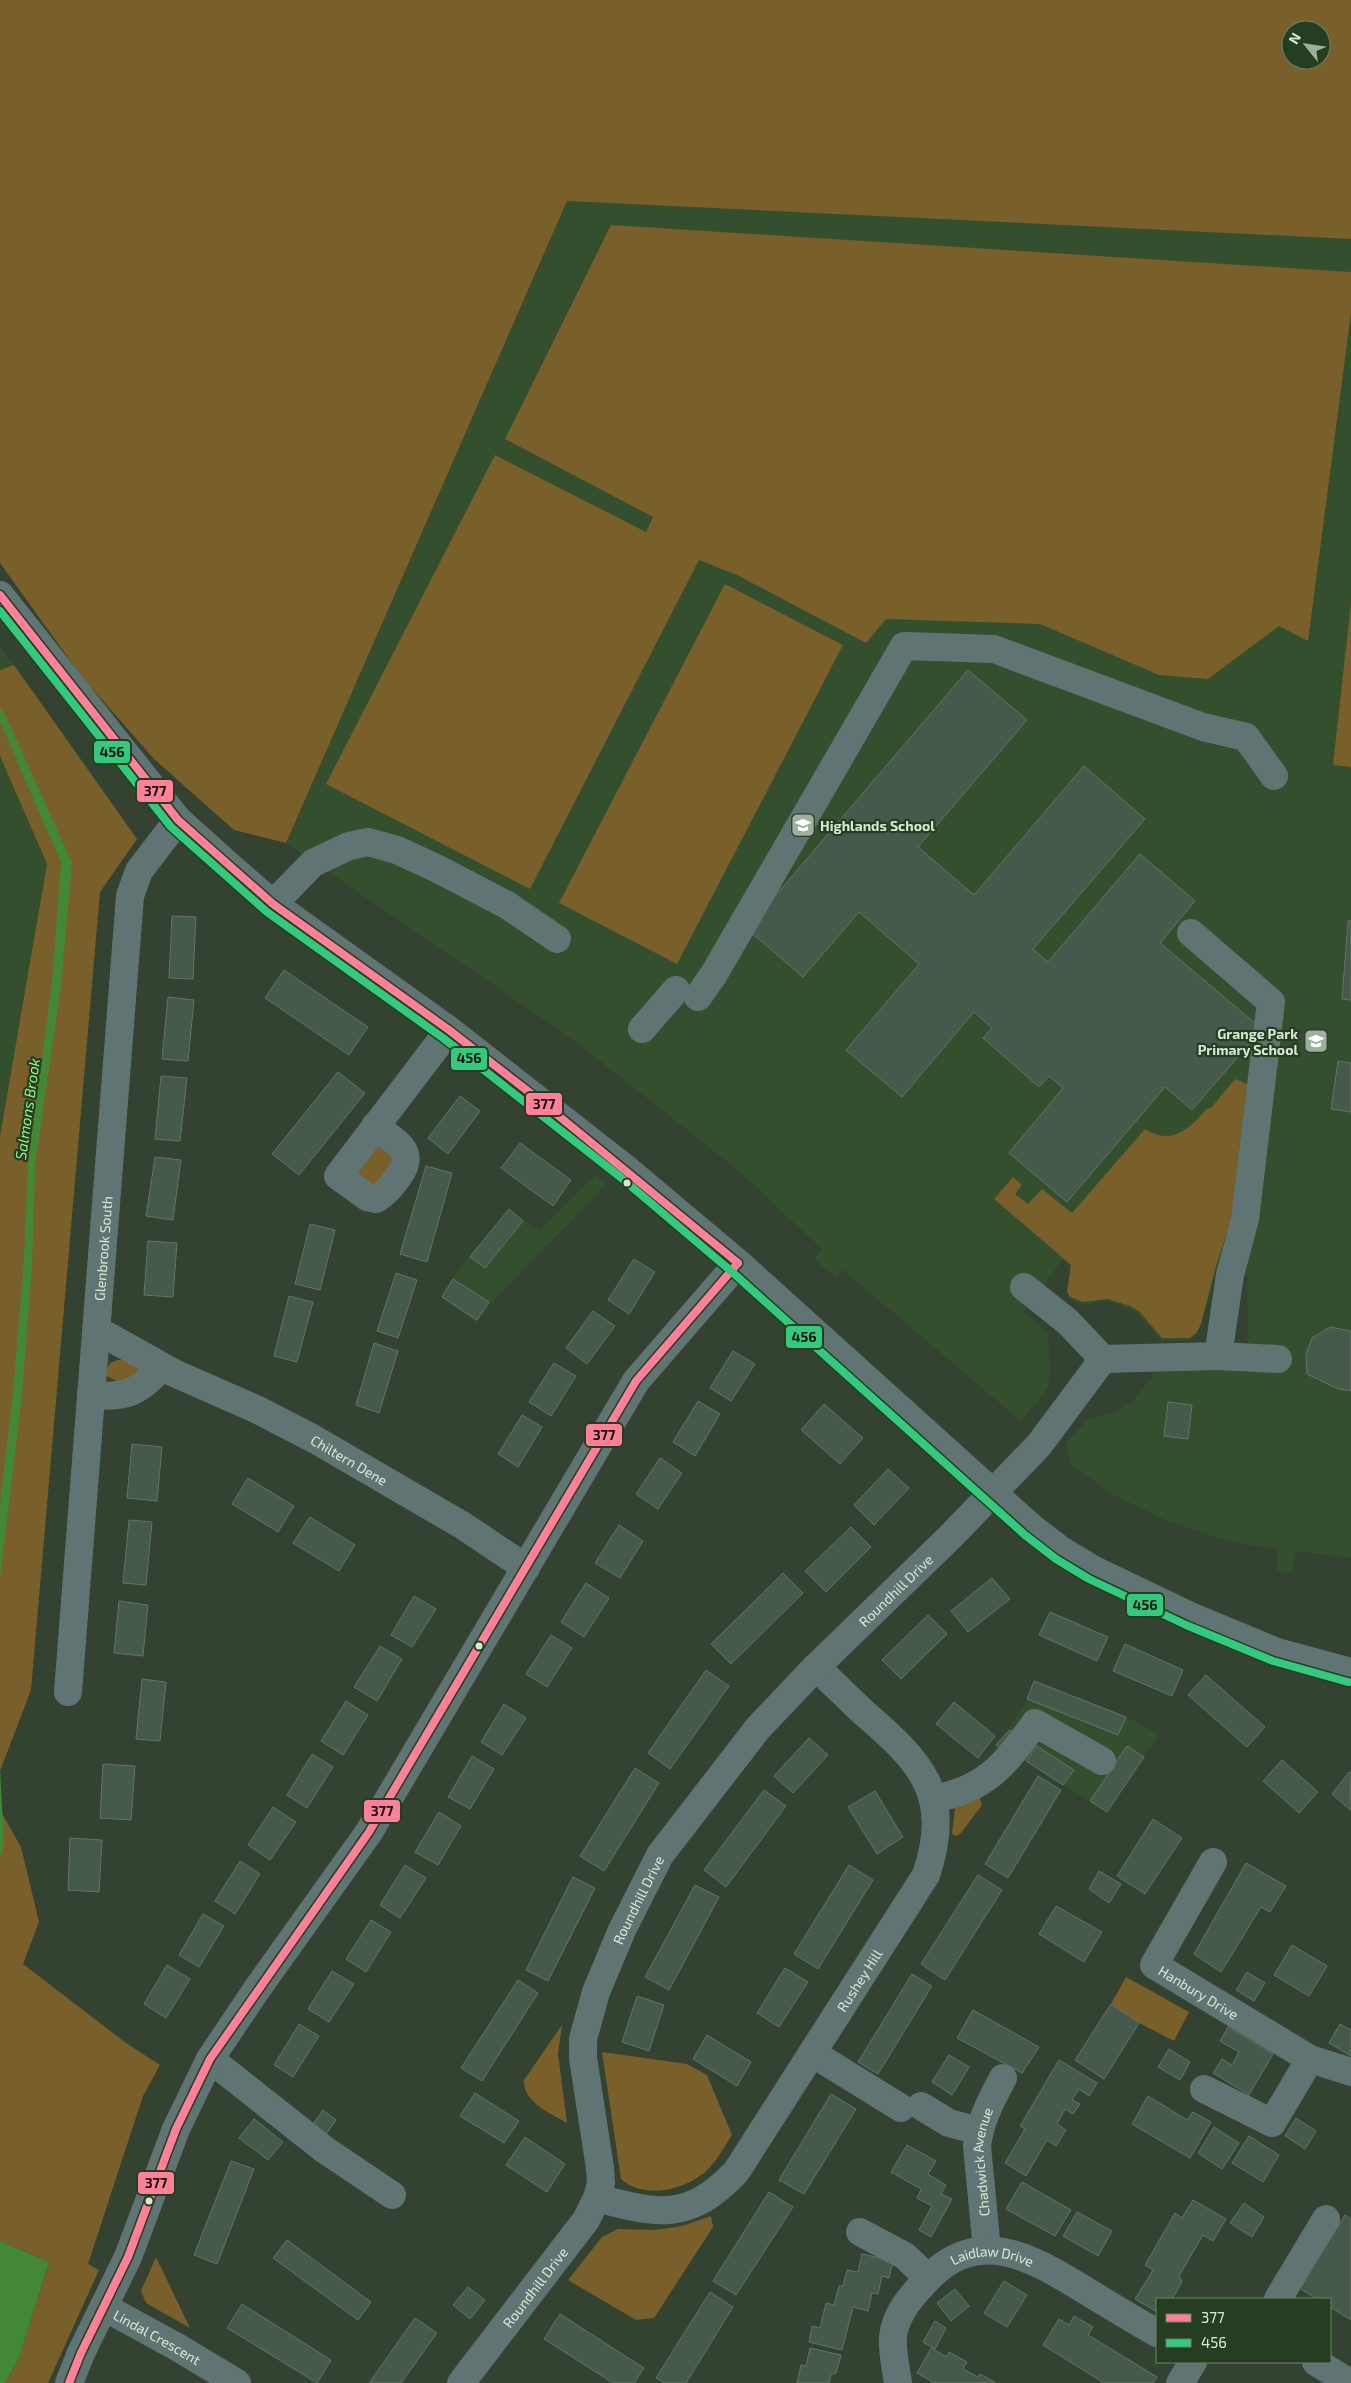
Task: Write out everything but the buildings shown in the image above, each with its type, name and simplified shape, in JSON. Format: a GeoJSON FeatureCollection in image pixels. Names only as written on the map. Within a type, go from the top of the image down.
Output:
{"type":"FeatureCollection","features":[{"type":"Feature","properties":{"kind":"street"},"geometry":{"type":"LineString","coordinates":[[0,595],[178,820],[273,904],[449,1030],[610,1156],[738,1263],[992,1494],[1053,1544],[1094,1570],[1190,1616],[1277,1652],[1351,1672]]}},
{"type":"Feature","properties":{"kind":"street"},"geometry":{"type":"LineString","coordinates":[[642,1029],[714,974],[904,646],[994,649],[1203,727],[1246,738],[1274,776]]}},
{"type":"Feature","properties":{"kind":"street","name":"Glenbrook South"},"geometry":{"type":"LineString","coordinates":[[68,1692],[130,896],[139,871],[178,820]]}},
{"type":"Feature","properties":{"kind":"street"},"geometry":{"type":"LineString","coordinates":[[273,904],[313,863],[349,846],[368,842],[397,850],[438,870],[506,906],[557,939]]}},
{"type":"Feature","properties":{"kind":"street"},"geometry":{"type":"LineString","coordinates":[[1191,934],[1271,1002],[1245,1220],[1230,1275],[1218,1356]]}},
{"type":"Feature","properties":{"kind":"street"},"geometry":{"type":"LineString","coordinates":[[375,1126],[449,1030]]}},
{"type":"Feature","properties":{"kind":"street"},"geometry":{"type":"LineString","coordinates":[[69,2383],[128,2257],[176,2129],[210,2059],[256,1989],[369,1832],[636,1381],[738,1263]]}},
{"type":"Feature","properties":{"kind":"street"},"geometry":{"type":"LineString","coordinates":[[1024,1287],[1068,1322],[1103,1359],[1218,1356],[1278,1359]]}},
{"type":"Feature","properties":{"kind":"street","name":"Chiltern Dene"},"geometry":{"type":"LineString","coordinates":[[97,1330],[162,1367],[258,1410],[314,1439],[455,1521],[526,1568]]}},
{"type":"Feature","properties":{"kind":"street","name":"Roundhill Drive"},"geometry":{"type":"LineString","coordinates":[[461,2383],[586,2220],[596,2198],[601,2184],[600,2168],[583,2058],[583,2040],[596,1992],[622,1930],[660,1855],[758,1728],[816,1667],[992,1494],[1039,1445],[1103,1359]]}},
{"type":"Feature","properties":{"kind":"street"},"geometry":{"type":"LineString","coordinates":[[91,1395],[115,1398],[128,1394],[148,1382],[162,1367]]}},
{"type":"Feature","properties":{"kind":"street","name":"Rushey Hill"},"geometry":{"type":"LineString","coordinates":[[596,2198],[645,2210],[669,2211],[690,2205],[711,2195],[736,2172],[926,1875],[937,1833],[933,1799],[926,1778],[908,1752],[816,1667]]}},
{"type":"Feature","properties":{"kind":"street"},"geometry":{"type":"LineString","coordinates":[[933,1799],[963,1792],[988,1778],[1006,1762],[1035,1723],[1102,1761]]}},
{"type":"Feature","properties":{"kind":"street","name":"Hanbury Drive"},"geometry":{"type":"LineString","coordinates":[[1213,1862],[1154,1965],[1310,2059],[1351,2072]]}},
{"type":"Feature","properties":{"kind":"street"},"geometry":{"type":"LineString","coordinates":[[812,2053],[911,2107],[949,2124],[979,2131]]}},
{"type":"Feature","properties":{"kind":"street"},"geometry":{"type":"LineString","coordinates":[[210,2059],[325,2150],[392,2195]]}},
{"type":"Feature","properties":{"kind":"street"},"geometry":{"type":"LineString","coordinates":[[1204,2089],[1272,2123],[1310,2059]]}},
{"type":"Feature","properties":{"kind":"street","name":"Chadwick Avenue"},"geometry":{"type":"LineString","coordinates":[[987,2250],[978,2160],[979,2131],[988,2107],[1003,2078]]}},
{"type":"Feature","properties":{"kind":"street"},"geometry":{"type":"LineString","coordinates":[[1279,2298],[1326,2219]]}},
{"type":"Feature","properties":{"kind":"street"},"geometry":{"type":"LineString","coordinates":[[860,2232],[905,2256],[928,2278]]}},
{"type":"Feature","properties":{"kind":"street","name":"Laidlaw Drive"},"geometry":{"type":"LineString","coordinates":[[898,2383],[893,2338],[908,2300],[928,2278],[956,2257],[987,2250],[1009,2252],[1034,2261],[1156,2332]]}},
{"type":"Feature","properties":{"kind":"street","name":"Lindal Crescent"},"geometry":{"type":"LineString","coordinates":[[104,2307],[237,2383]]}},
{"type":"Feature","properties":{"kind":"street"},"geometry":{"type":"LineString","coordinates":[[1180,2383],[1191,2363]]}},
{"type":"Feature","properties":{"kind":"street"},"geometry":{"type":"LineString","coordinates":[[1318,2363],[1350,2383]]}},
{"type":"Feature","properties":{"kind":"shaded area"},"geometry":{"type":"Polygon","coordinates":[[[0,0],[1351,0],[1351,239],[567,201],[286,843],[234,830],[154,759],[82,677],[0,563],[0,0]]]}},
{"type":"Feature","properties":{"kind":"shaded area","name":"Highlands School"},"geometry":{"type":"Polygon","coordinates":[[[567,201],[1351,239],[1351,1558],[1296,1551],[1292,1574],[1276,1570],[1278,1549],[1231,1542],[1165,1520],[1112,1494],[1072,1466],[1065,1444],[1088,1419],[1112,1413],[1134,1401],[1155,1372],[1217,1368],[1243,1370],[1248,1339],[1247,1274],[1221,1269],[1217,1273],[1198,1333],[1191,1340],[1162,1341],[1136,1312],[1113,1302],[1100,1301],[1085,1305],[1074,1302],[1068,1297],[1070,1266],[1062,1260],[1024,1312],[1048,1333],[1050,1371],[1049,1382],[1044,1394],[1021,1421],[843,1270],[835,1277],[814,1259],[822,1249],[740,1172],[571,1038],[286,843],[567,201]]]}},
{"type":"Feature","properties":{"kind":"shaded area"},"geometry":{"type":"Polygon","coordinates":[[[611,225],[1351,272],[1351,313],[1308,641],[1279,626],[1208,679],[1159,675],[1040,624],[886,619],[866,643],[737,575],[699,560],[530,889],[326,784],[495,455],[646,532],[653,517],[505,439],[611,225]]]}},
{"type":"Feature","properties":{"kind":"shaded area"},"geometry":{"type":"Polygon","coordinates":[[[725,584],[843,645],[677,964],[559,903],[725,584]]]}},
{"type":"Feature","properties":{"kind":"shaded area"},"geometry":{"type":"Polygon","coordinates":[[[1351,603],[1351,767],[1333,765],[1351,603]]]}},
{"type":"Feature","properties":{"kind":"shaded area"},"geometry":{"type":"Polygon","coordinates":[[[0,647],[14,665],[0,670],[0,647]]]}},
{"type":"Feature","properties":{"kind":"shaded area"},"geometry":{"type":"Polygon","coordinates":[[[14,665],[137,839],[100,892],[31,1690],[0,1771],[0,1136],[47,864],[0,756],[0,670],[14,665]]]}},
{"type":"Feature","properties":{"kind":"shaded area"},"geometry":{"type":"Polygon","coordinates":[[[0,708],[7,718],[72,863],[61,985],[35,1165],[32,1265],[22,1395],[0,1578],[0,1504],[13,1393],[24,1259],[28,1164],[52,983],[61,862],[0,722],[0,708]]]}},
{"type":"Feature","properties":{"kind":"shaded area"},"geometry":{"type":"Polygon","coordinates":[[[0,756],[47,864],[0,1136],[0,756]]]}},
{"type":"Feature","properties":{"kind":"shaded area"},"geometry":{"type":"Polygon","coordinates":[[[1235,1079],[1247,1084],[1231,1220],[1215,1269],[1201,1324],[1197,1332],[1190,1338],[1162,1338],[1139,1311],[1130,1306],[1108,1299],[1083,1302],[1070,1297],[1067,1292],[1071,1265],[994,1199],[1013,1177],[1022,1185],[1015,1194],[1028,1204],[1042,1189],[1072,1213],[1145,1129],[1163,1136],[1179,1133],[1187,1129],[1206,1109],[1211,1108],[1235,1079]]]}},
{"type":"Feature","properties":{"kind":"shaded area"},"geometry":{"type":"Polygon","coordinates":[[[376,1143],[398,1155],[378,1188],[356,1176],[356,1170],[376,1143]]]}},
{"type":"Feature","properties":{"kind":"shaded area"},"geometry":{"type":"Polygon","coordinates":[[[595,1175],[606,1185],[491,1303],[476,1323],[441,1296],[470,1255],[506,1212],[540,1230],[595,1175]]]}},
{"type":"Feature","properties":{"kind":"shaded area"},"geometry":{"type":"Polygon","coordinates":[[[127,1359],[137,1362],[142,1375],[124,1384],[105,1374],[110,1364],[127,1359]]]}},
{"type":"Feature","properties":{"kind":"shaded area"},"geometry":{"type":"Polygon","coordinates":[[[1034,1681],[1126,1717],[1159,1734],[1107,1812],[1026,1761],[1003,1752],[994,1744],[1012,1724],[1027,1699],[1034,1681]]]}},
{"type":"Feature","properties":{"kind":"shaded area"},"geometry":{"type":"Polygon","coordinates":[[[0,1769],[4,1844],[0,1858],[0,1769]]]}},
{"type":"Feature","properties":{"kind":"shaded area"},"geometry":{"type":"Polygon","coordinates":[[[980,1798],[982,1805],[961,1833],[956,1836],[952,1834],[955,1808],[980,1798]]]}},
{"type":"Feature","properties":{"kind":"shaded area"},"geometry":{"type":"Polygon","coordinates":[[[0,1810],[21,1847],[39,1922],[23,1964],[126,2043],[160,2065],[143,2096],[88,2264],[99,2270],[48,2383],[5,2383],[19,2358],[49,2262],[0,2241],[0,1810]]]}},
{"type":"Feature","properties":{"kind":"shaded area"},"geometry":{"type":"Polygon","coordinates":[[[1126,1977],[1189,2012],[1174,2041],[1139,2023],[1111,2004],[1126,1977]]]}},
{"type":"Feature","properties":{"kind":"shaded area"},"geometry":{"type":"Polygon","coordinates":[[[562,2025],[558,2054],[567,2123],[533,2101],[525,2088],[524,2080],[562,2025]]]}},
{"type":"Feature","properties":{"kind":"shaded area"},"geometry":{"type":"Polygon","coordinates":[[[602,2052],[687,2064],[707,2075],[732,2135],[716,2160],[704,2173],[674,2188],[651,2191],[630,2185],[621,2179],[602,2052]]]}},
{"type":"Feature","properties":{"kind":"shaded area"},"geometry":{"type":"Polygon","coordinates":[[[711,2216],[713,2227],[654,2318],[636,2320],[568,2280],[602,2237],[618,2229],[654,2230],[682,2226],[711,2216]]]}},
{"type":"Feature","properties":{"kind":"shaded area"},"geometry":{"type":"Polygon","coordinates":[[[0,2241],[49,2262],[19,2358],[5,2383],[0,2383],[0,2241]]]}},
{"type":"Feature","properties":{"kind":"shaded area"},"geometry":{"type":"Polygon","coordinates":[[[156,2257],[190,2328],[146,2303],[141,2291],[156,2257]]]}},
{"type":"Feature","properties":{"kind":"transit line","name":"377"},"geometry":{"type":"LineString","coordinates":[[0,595],[178,820],[273,904],[449,1030],[538,1099],[738,1263]]}},
{"type":"Feature","properties":{"kind":"transit line","name":"456"},"geometry":{"type":"LineString","coordinates":[[0,611],[171,827],[267,912],[443,1038],[619,1176],[731,1271],[1025,1535],[1056,1559],[1089,1579],[1186,1625],[1273,1661],[1348,1682]]}},
{"type":"Feature","properties":{"kind":"transit line","name":"377"},"geometry":{"type":"LineString","coordinates":[[69,2383],[81,2353],[128,2257],[176,2129],[210,2059],[369,1832],[636,1381],[738,1263]]}},
{"type":"Feature","properties":{"kind":"place","name":"Highlands School"},"geometry":{"type":"Point","coordinates":[803,825]}},
{"type":"Feature","properties":{"kind":"place","name":"Grange Park Primary School"},"geometry":{"type":"Point","coordinates":[1316,1041]}},
{"type":"Feature","properties":{"kind":"water label","name":"Salmons Brook"},"geometry":{"type":"Point","coordinates":[27,1109]}}]}
